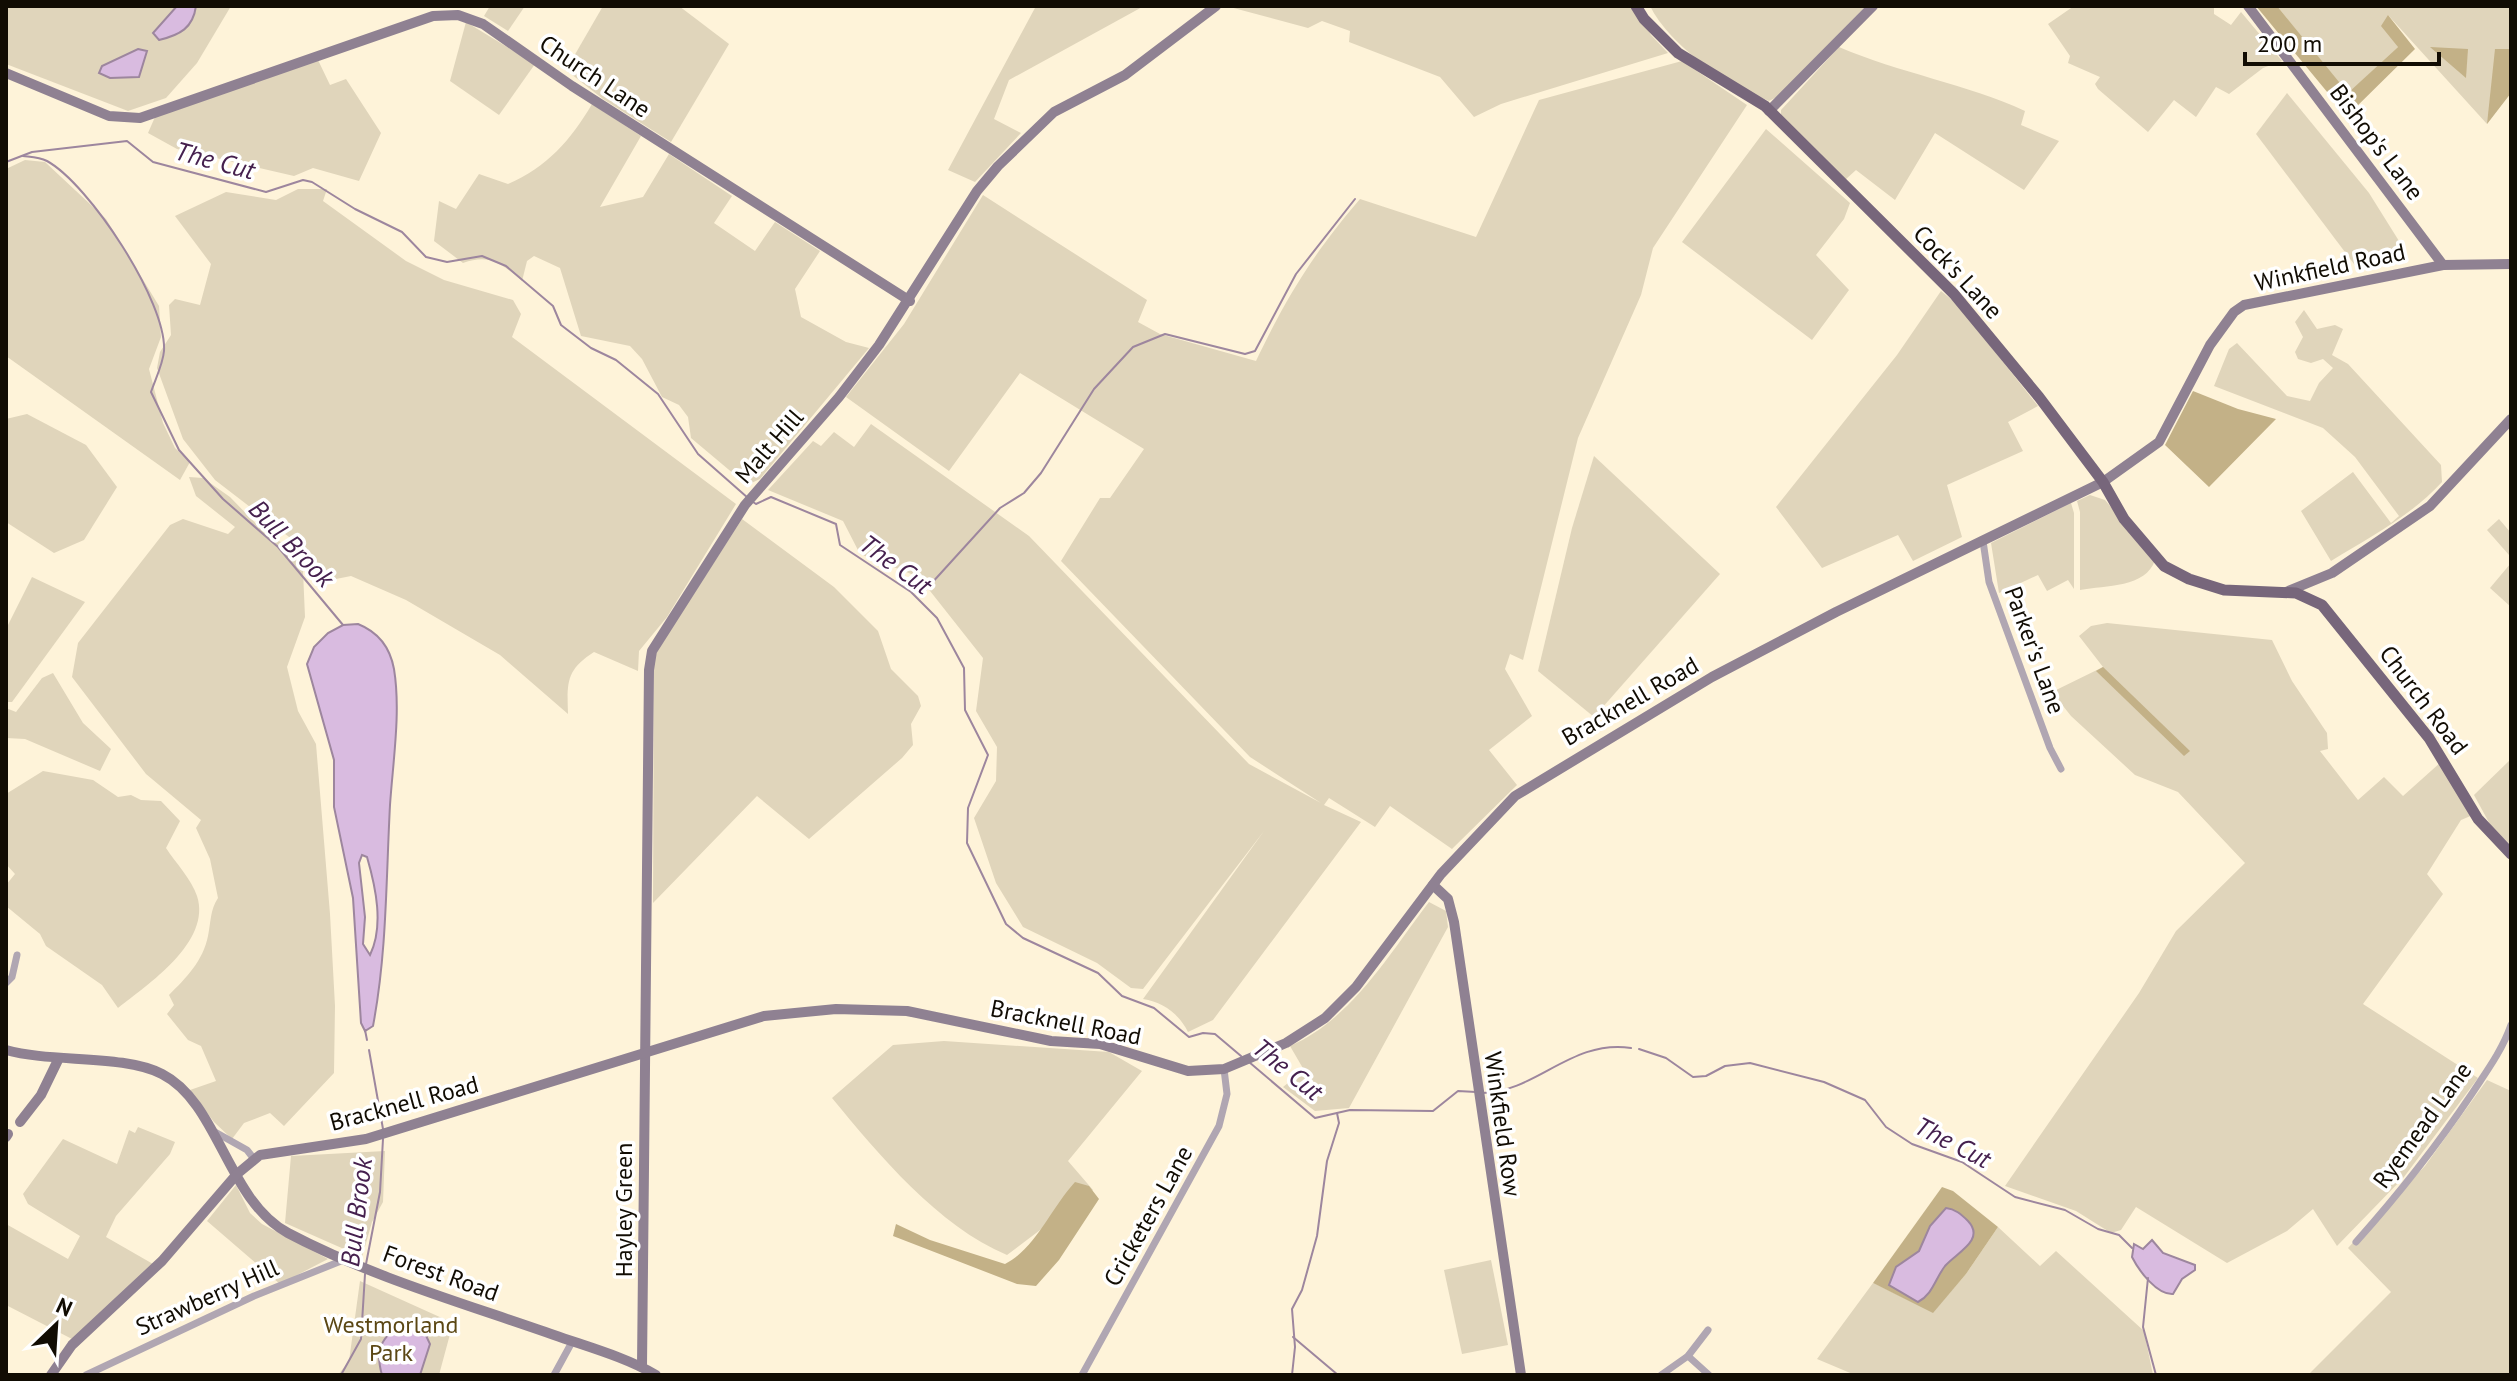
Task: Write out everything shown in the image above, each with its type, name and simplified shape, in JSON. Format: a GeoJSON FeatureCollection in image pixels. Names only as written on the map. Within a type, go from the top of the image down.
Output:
{"type":"FeatureCollection","features":[{"type":"Feature","properties":{"kind":"main road","name":"Cock's Lane"},"geometry":{"type":"LineString","coordinates":[[1636,6],[1653,29],[1678,53],[1767,109],[1954,294],[2039,397],[2103,482],[2124,519],[2164,566],[2189,579],[2224,590],[2286,592]]}},
{"type":"Feature","properties":{"kind":"main road"},"geometry":{"type":"LineString","coordinates":[[2286,592],[2316,601]]}},
{"type":"Feature","properties":{"kind":"main road","name":"Church Road"},"geometry":{"type":"LineString","coordinates":[[2316,601],[2429,738],[2478,819],[2511,854]]}},
{"type":"Feature","properties":{"kind":"street","name":"Malt Hill"},"geometry":{"type":"LineString","coordinates":[[644,1054],[649,670],[652,651],[750,500],[839,397],[910,301],[977,191],[1027,135],[1069,102],[1125,75],[1216,6]]}},
{"type":"Feature","properties":{"kind":"street"},"geometry":{"type":"LineString","coordinates":[[1767,109],[1873,6]]}},
{"type":"Feature","properties":{"kind":"street","name":"Bishop's Lane"},"geometry":{"type":"LineString","coordinates":[[2248,6],[2443,265]]}},
{"type":"Feature","properties":{"kind":"street","name":"Church Lane"},"geometry":{"type":"LineString","coordinates":[[6,73],[109,116],[140,118],[433,16],[458,15],[483,24],[588,96],[910,301]]}},
{"type":"Feature","properties":{"kind":"street","name":"Winkfield Road"},"geometry":{"type":"LineString","coordinates":[[2103,482],[2159,442],[2222,325],[2244,305],[2443,265],[2511,264]]}},
{"type":"Feature","properties":{"kind":"street"},"geometry":{"type":"LineString","coordinates":[[2286,592],[2323,577],[2430,506],[2511,419]]}},
{"type":"Feature","properties":{"kind":"street","name":"Bracknell Road"},"geometry":{"type":"LineString","coordinates":[[51,1375],[72,1345],[162,1261],[237,1174],[267,1152],[383,1133],[764,1016],[836,1009],[907,1011],[1051,1041],[1100,1044],[1188,1071],[1224,1069],[1247,1060],[1286,1043],[1325,1018],[1356,987],[1433,885],[1515,796],[1559,766],[1712,677],[2103,482]]}},
{"type":"Feature","properties":{"kind":"street","name":"Parker's Lane"},"geometry":{"type":"LineString","coordinates":[[1983,541],[1989,582],[2050,748],[2061,769]]}},
{"type":"Feature","properties":{"kind":"street"},"geometry":{"type":"LineString","coordinates":[[2316,601],[2323,577]]}},
{"type":"Feature","properties":{"kind":"street","name":"Winkfield Row"},"geometry":{"type":"LineString","coordinates":[[1433,885],[1448,899],[1454,922],[1521,1375]]}},
{"type":"Feature","properties":{"kind":"street"},"geometry":{"type":"LineString","coordinates":[[6,983],[12,977],[17,955]]}},
{"type":"Feature","properties":{"kind":"street","name":"Ryemead Lane"},"geometry":{"type":"LineString","coordinates":[[2356,1242],[2406,1187],[2454,1120],[2503,1046],[2511,1025]]}},
{"type":"Feature","properties":{"kind":"street","name":"Forest Road"},"geometry":{"type":"LineString","coordinates":[[6,1050],[58,1060],[126,1065],[162,1074],[191,1102],[237,1174],[247,1196],[267,1220],[366,1267],[642,1367],[656,1375]]}},
{"type":"Feature","properties":{"kind":"street","name":"Hayley Green"},"geometry":{"type":"LineString","coordinates":[[642,1367],[644,1054]]}},
{"type":"Feature","properties":{"kind":"street"},"geometry":{"type":"LineString","coordinates":[[20,1122],[41,1095],[58,1060]]}},
{"type":"Feature","properties":{"kind":"street","name":"Cricketers Lane"},"geometry":{"type":"LineString","coordinates":[[1082,1375],[1219,1126],[1227,1094],[1224,1069]]}},
{"type":"Feature","properties":{"kind":"street"},"geometry":{"type":"LineString","coordinates":[[205,1122],[254,1159]]}},
{"type":"Feature","properties":{"kind":"street"},"geometry":{"type":"LineString","coordinates":[[239,1146],[267,1152]]}},
{"type":"Feature","properties":{"kind":"street","name":"Strawberry Hill"},"geometry":{"type":"LineString","coordinates":[[86,1375],[254,1296],[346,1259]]}},
{"type":"Feature","properties":{"kind":"street"},"geometry":{"type":"LineString","coordinates":[[1661,1375],[1688,1356],[1708,1330]]}},
{"type":"Feature","properties":{"kind":"street"},"geometry":{"type":"LineString","coordinates":[[554,1375],[572,1342]]}},
{"type":"Feature","properties":{"kind":"street"},"geometry":{"type":"LineString","coordinates":[[1688,1356],[1709,1375]]}},
{"type":"Feature","properties":{"kind":"green space"},"geometry":{"type":"Polygon","coordinates":[[[6,6],[231,6],[197,63],[166,98],[128,111],[6,64],[6,6]]]}},
{"type":"Feature","properties":{"kind":"green space"},"geometry":{"type":"Polygon","coordinates":[[[490,6],[525,6],[508,31],[484,16],[490,6]]]}},
{"type":"Feature","properties":{"kind":"green space"},"geometry":{"type":"Polygon","coordinates":[[[603,6],[679,6],[729,44],[671,142],[603,99],[566,70],[603,6]]]}},
{"type":"Feature","properties":{"kind":"green space"},"geometry":{"type":"Polygon","coordinates":[[[1036,6],[1144,6],[1009,80],[994,119],[1021,133],[975,182],[948,170],[1036,6]]]}},
{"type":"Feature","properties":{"kind":"green space"},"geometry":{"type":"Polygon","coordinates":[[[1226,6],[1636,6],[1651,35],[1668,53],[1501,104],[1474,117],[1440,77],[1349,42],[1350,31],[1322,21],[1308,28],[1226,6]]]}},
{"type":"Feature","properties":{"kind":"green space"},"geometry":{"type":"Polygon","coordinates":[[[1650,6],[1866,6],[1777,97],[1769,101],[1735,85],[1701,62],[1671,36],[1650,6]]]}},
{"type":"Feature","properties":{"kind":"green space"},"geometry":{"type":"Polygon","coordinates":[[[2074,6],[2214,6],[2214,14],[2231,25],[2241,12],[2282,61],[2263,68],[2229,94],[2216,87],[2196,117],[2174,100],[2148,132],[2098,89],[2095,84],[2100,77],[2068,63],[2070,56],[2048,24],[2074,6]]]}},
{"type":"Feature","properties":{"kind":"green space"},"geometry":{"type":"Polygon","coordinates":[[[2277,6],[2511,6],[2511,92],[2487,124],[2388,15],[2398,47],[2348,94],[2277,6]]]}},
{"type":"Feature","properties":{"kind":"green space"},"geometry":{"type":"Polygon","coordinates":[[[466,22],[535,64],[499,115],[450,81],[466,22]]]}},
{"type":"Feature","properties":{"kind":"green space"},"geometry":{"type":"Polygon","coordinates":[[[1839,47],[2025,111],[2021,125],[2059,141],[2024,190],[1935,133],[1895,200],[1856,170],[1845,180],[1781,116],[1781,110],[1839,47]]]}},
{"type":"Feature","properties":{"kind":"green space"},"geometry":{"type":"Polygon","coordinates":[[[318,60],[330,85],[346,79],[381,133],[359,181],[313,168],[294,176],[177,149],[148,133],[155,117],[318,60]]]}},
{"type":"Feature","properties":{"kind":"green space"},"geometry":{"type":"Polygon","coordinates":[[[1682,61],[1747,105],[1653,248],[1641,295],[1578,438],[1523,660],[1510,654],[1505,669],[1532,716],[1489,750],[1517,785],[1452,849],[1390,806],[1375,827],[1329,798],[1324,805],[1361,822],[1213,1020],[1188,1032],[1170,1010],[1143,999],[1264,831],[1143,989],[1131,988],[1097,963],[1023,927],[996,883],[974,818],[996,781],[997,747],[976,711],[983,658],[919,577],[860,554],[843,521],[768,490],[813,441],[821,446],[834,432],[854,447],[871,424],[1029,536],[1249,764],[1321,803],[1250,757],[1061,561],[1100,498],[1110,498],[1144,449],[1020,373],[949,471],[846,397],[904,324],[983,195],[1147,300],[1138,322],[1160,334],[1256,361],[1302,276],[1360,199],[1476,237],[1539,100],[1682,61]]]}},
{"type":"Feature","properties":{"kind":"green space"},"geometry":{"type":"Polygon","coordinates":[[[2287,93],[2369,193],[2399,241],[2385,260],[2357,268],[2256,134],[2287,93]]]}},
{"type":"Feature","properties":{"kind":"green space"},"geometry":{"type":"Polygon","coordinates":[[[592,104],[641,136],[600,207],[643,197],[669,154],[732,196],[714,223],[755,251],[775,222],[820,251],[795,289],[801,317],[846,342],[869,348],[760,479],[747,485],[691,438],[688,417],[679,405],[662,397],[642,359],[630,346],[581,336],[560,268],[534,256],[527,261],[522,281],[495,262],[481,259],[463,263],[434,241],[439,201],[456,209],[479,174],[508,184],[535,169],[566,141],[592,104]]]}},
{"type":"Feature","properties":{"kind":"green space"},"geometry":{"type":"Polygon","coordinates":[[[1766,129],[1850,203],[1844,219],[1816,255],[1849,290],[1812,340],[1682,242],[1766,129]]]}},
{"type":"Feature","properties":{"kind":"green space"},"geometry":{"type":"Polygon","coordinates":[[[25,160],[45,162],[106,219],[159,306],[161,337],[149,369],[163,423],[175,448],[190,462],[180,480],[6,356],[6,169],[25,160]]]}},
{"type":"Feature","properties":{"kind":"green space"},"geometry":{"type":"Polygon","coordinates":[[[298,189],[327,189],[323,201],[406,261],[444,280],[513,300],[521,314],[512,337],[736,504],[667,617],[639,651],[638,671],[594,652],[578,665],[570,678],[568,714],[500,655],[406,600],[351,576],[336,579],[315,570],[293,540],[215,480],[183,439],[157,368],[160,352],[171,335],[169,305],[175,299],[200,305],[211,264],[175,216],[226,192],[276,200],[298,189]]]}},
{"type":"Feature","properties":{"kind":"green space"},"geometry":{"type":"Polygon","coordinates":[[[1941,291],[1957,304],[2038,406],[2008,422],[2023,451],[1947,485],[1962,537],[1913,561],[1898,535],[1822,568],[1776,507],[1897,355],[1941,291]]]}},
{"type":"Feature","properties":{"kind":"green space"},"geometry":{"type":"Polygon","coordinates":[[[2304,310],[2317,329],[2335,325],[2343,329],[2332,355],[2348,364],[2441,465],[2442,482],[2430,494],[2390,525],[2331,561],[2301,511],[2353,472],[2391,523],[2399,516],[2355,457],[2323,428],[2214,386],[2229,349],[2237,343],[2287,396],[2310,401],[2319,383],[2333,368],[2323,359],[2311,363],[2298,359],[2295,352],[2303,337],[2295,322],[2304,310]]]}},
{"type":"Feature","properties":{"kind":"green space"},"geometry":{"type":"Polygon","coordinates":[[[27,414],[86,445],[117,487],[84,540],[54,553],[6,522],[6,419],[27,414]]]}},
{"type":"Feature","properties":{"kind":"green space"},"geometry":{"type":"Polygon","coordinates":[[[1594,456],[1720,574],[1594,717],[1538,671],[1572,528],[1594,456]]]}},
{"type":"Feature","properties":{"kind":"green space"},"geometry":{"type":"Polygon","coordinates":[[[189,477],[203,478],[230,497],[265,533],[293,549],[303,571],[305,617],[287,667],[298,711],[316,744],[330,914],[335,1006],[334,1073],[284,1126],[270,1113],[244,1123],[232,1139],[214,1122],[190,1090],[216,1081],[201,1046],[188,1040],[167,1014],[174,1005],[169,995],[202,953],[218,898],[210,859],[196,828],[201,820],[146,774],[72,677],[78,643],[170,525],[183,519],[228,534],[235,527],[196,496],[189,477]]]}},
{"type":"Feature","properties":{"kind":"green space"},"geometry":{"type":"Polygon","coordinates":[[[2090,495],[2105,500],[2155,560],[2143,576],[2124,584],[2080,590],[2080,512],[2077,501],[2090,495]]]}},
{"type":"Feature","properties":{"kind":"green space"},"geometry":{"type":"Polygon","coordinates":[[[2071,503],[2074,513],[2074,589],[2068,580],[2047,591],[2038,575],[1999,593],[1991,543],[2071,503]]]}},
{"type":"Feature","properties":{"kind":"green space"},"geometry":{"type":"Polygon","coordinates":[[[742,519],[834,587],[878,631],[891,669],[918,696],[921,706],[911,724],[913,745],[809,839],[757,796],[653,903],[654,655],[742,519]]]}},
{"type":"Feature","properties":{"kind":"green space"},"geometry":{"type":"Polygon","coordinates":[[[2499,519],[2511,533],[2509,555],[2487,530],[2499,519]]]}},
{"type":"Feature","properties":{"kind":"green space"},"geometry":{"type":"Polygon","coordinates":[[[2511,563],[2511,607],[2490,588],[2511,563]]]}},
{"type":"Feature","properties":{"kind":"green space"},"geometry":{"type":"Polygon","coordinates":[[[32,577],[85,602],[12,702],[6,702],[6,629],[32,577]]]}},
{"type":"Feature","properties":{"kind":"green space"},"geometry":{"type":"Polygon","coordinates":[[[2107,623],[2272,640],[2292,681],[2327,733],[2328,749],[2320,751],[2358,800],[2384,777],[2403,796],[2441,762],[2473,815],[2461,820],[2427,874],[2443,894],[2363,1004],[2478,1078],[2404,1177],[2337,1246],[2313,1209],[2287,1231],[2227,1263],[2136,1207],[2121,1230],[2111,1233],[2076,1211],[2005,1186],[2139,993],[2176,931],[2245,863],[2178,792],[2135,775],[2071,716],[2052,692],[2103,667],[2079,636],[2091,626],[2107,623]]]}},
{"type":"Feature","properties":{"kind":"green space"},"geometry":{"type":"Polygon","coordinates":[[[53,673],[83,723],[111,749],[100,771],[25,739],[6,738],[6,708],[16,712],[42,678],[53,673]]]}},
{"type":"Feature","properties":{"kind":"green space"},"geometry":{"type":"Polygon","coordinates":[[[2511,759],[2511,845],[2492,828],[2474,795],[2511,759]]]}},
{"type":"Feature","properties":{"kind":"green space"},"geometry":{"type":"Polygon","coordinates":[[[43,771],[93,780],[118,797],[131,795],[141,800],[161,801],[180,821],[166,848],[195,890],[199,913],[195,930],[174,961],[118,1008],[102,985],[46,946],[40,934],[6,906],[6,885],[15,874],[6,864],[6,794],[43,771]]]}},
{"type":"Feature","properties":{"kind":"green space"},"geometry":{"type":"Polygon","coordinates":[[[1429,902],[1446,911],[1448,927],[1349,1108],[1315,1111],[1283,1087],[1304,1070],[1290,1046],[1312,1034],[1351,1002],[1429,902]]]}},
{"type":"Feature","properties":{"kind":"green space"},"geometry":{"type":"Polygon","coordinates":[[[944,1041],[1109,1052],[1142,1071],[1068,1161],[1093,1190],[1007,1255],[957,1226],[934,1208],[890,1165],[832,1098],[893,1045],[944,1041]]]}},
{"type":"Feature","properties":{"kind":"green space"},"geometry":{"type":"Polygon","coordinates":[[[2487,1080],[2511,1091],[2511,1375],[2308,1375],[2391,1292],[2348,1248],[2425,1166],[2487,1080]]]}},
{"type":"Feature","properties":{"kind":"green space"},"geometry":{"type":"Polygon","coordinates":[[[138,1127],[175,1142],[170,1154],[116,1216],[106,1237],[153,1264],[72,1339],[6,1305],[6,1224],[68,1259],[80,1236],[28,1204],[23,1194],[63,1139],[117,1164],[129,1130],[135,1133],[138,1127]]]}},
{"type":"Feature","properties":{"kind":"green space"},"geometry":{"type":"Polygon","coordinates":[[[385,1151],[383,1202],[372,1222],[362,1257],[285,1223],[291,1156],[385,1151]]]}},
{"type":"Feature","properties":{"kind":"green space"},"geometry":{"type":"Polygon","coordinates":[[[236,1185],[250,1213],[262,1224],[328,1259],[280,1284],[207,1221],[236,1185]]]}},
{"type":"Feature","properties":{"kind":"green space"},"geometry":{"type":"Polygon","coordinates":[[[1998,1227],[2040,1266],[2056,1251],[2144,1331],[2153,1375],[1855,1375],[1817,1359],[1873,1283],[1933,1312],[1966,1274],[1998,1227]]]}},
{"type":"Feature","properties":{"kind":"green space"},"geometry":{"type":"Polygon","coordinates":[[[1491,1260],[1508,1345],[1462,1354],[1444,1270],[1491,1260]]]}},
{"type":"Feature","properties":{"kind":"green space","name":"Westmorland Park"},"geometry":{"type":"Polygon","coordinates":[[[360,1281],[453,1323],[439,1375],[338,1375],[349,1361],[360,1281]]]}},
{"type":"Feature","properties":{"kind":"shaded area"},"geometry":{"type":"Polygon","coordinates":[[[177,6],[196,6],[192,20],[179,33],[159,40],[153,33],[177,6]]]}},
{"type":"Feature","properties":{"kind":"shaded area"},"geometry":{"type":"Polygon","coordinates":[[[2256,6],[2277,6],[2348,93],[2398,47],[2381,26],[2388,15],[2415,49],[2347,116],[2256,6]]]}},
{"type":"Feature","properties":{"kind":"shaded area"},"geometry":{"type":"Polygon","coordinates":[[[2430,47],[2468,49],[2466,78],[2430,47]]]}},
{"type":"Feature","properties":{"kind":"shaded area"},"geometry":{"type":"Polygon","coordinates":[[[138,49],[147,51],[139,77],[110,78],[99,73],[102,66],[138,49]]]}},
{"type":"Feature","properties":{"kind":"shaded area"},"geometry":{"type":"Polygon","coordinates":[[[2495,49],[2511,49],[2511,93],[2487,124],[2495,49]]]}},
{"type":"Feature","properties":{"kind":"shaded area"},"geometry":{"type":"Polygon","coordinates":[[[2193,391],[2238,409],[2276,419],[2209,487],[2165,445],[2193,391]]]}},
{"type":"Feature","properties":{"kind":"shaded area"},"geometry":{"type":"Polygon","coordinates":[[[358,624],[382,641],[390,654],[396,685],[397,719],[383,943],[373,1026],[365,1031],[361,1023],[353,898],[334,807],[334,760],[307,664],[314,647],[328,633],[343,625],[358,624]],[[362,855],[359,863],[365,917],[363,944],[370,955],[378,919],[367,857],[362,855]]]}},
{"type":"Feature","properties":{"kind":"shaded area"},"geometry":{"type":"Polygon","coordinates":[[[2103,667],[2190,751],[2184,756],[2096,671],[2103,667]]]}},
{"type":"Feature","properties":{"kind":"shaded area"},"geometry":{"type":"Polygon","coordinates":[[[1075,1182],[1089,1186],[1099,1199],[1059,1260],[1036,1286],[1017,1284],[893,1236],[896,1224],[930,1240],[1005,1264],[1026,1248],[1075,1182]]]}},
{"type":"Feature","properties":{"kind":"shaded area"},"geometry":{"type":"Polygon","coordinates":[[[1942,1187],[1953,1191],[1998,1227],[1966,1274],[1933,1313],[1873,1283],[1942,1187]]]}},
{"type":"Feature","properties":{"kind":"shaded area"},"geometry":{"type":"Polygon","coordinates":[[[1946,1208],[1965,1218],[1974,1234],[1918,1302],[1889,1285],[1896,1267],[1919,1251],[1930,1226],[1946,1208]]]}},
{"type":"Feature","properties":{"kind":"shaded area"},"geometry":{"type":"Polygon","coordinates":[[[2152,1240],[2163,1253],[2195,1265],[2195,1270],[2182,1279],[2173,1294],[2155,1286],[2132,1257],[2134,1244],[2143,1249],[2152,1240]]]}},
{"type":"Feature","properties":{"kind":"shaded area"},"geometry":{"type":"Polygon","coordinates":[[[411,1323],[421,1325],[430,1344],[420,1375],[382,1375],[379,1357],[383,1342],[401,1326],[411,1323]]]}},
{"type":"Feature","properties":{"kind":"waterway","name":"The Cut"},"geometry":{"type":"LineString","coordinates":[[6,162],[32,152],[127,141],[153,162],[266,192],[303,180],[312,182],[355,209],[402,232],[426,257],[447,262],[482,256],[506,266],[553,306],[561,325],[591,348],[616,360],[658,394],[698,454],[748,498]]}},
{"type":"Feature","properties":{"kind":"waterway","name":"Bull Brook"},"geometry":{"type":"LineString","coordinates":[[23,156],[47,161],[64,174],[103,218],[139,275],[162,330],[164,351],[151,392],[179,450],[223,499],[278,547],[343,625]]}},
{"type":"Feature","properties":{"kind":"waterway"},"geometry":{"type":"LineString","coordinates":[[920,596],[1000,508],[1024,493],[1041,473],[1094,389],[1133,347],[1165,334],[1245,354],[1255,351],[1296,274],[1355,199]]}},
{"type":"Feature","properties":{"kind":"waterway","name":"The Cut"},"geometry":{"type":"LineString","coordinates":[[753,502],[756,504],[771,497],[836,524],[840,545],[911,592],[937,618],[964,668],[965,710],[988,755],[968,808],[967,843],[1006,924],[1023,938],[1098,973],[1122,996],[1154,1008],[1189,1037],[1215,1034],[1241,1056]]}},
{"type":"Feature","properties":{"kind":"waterway","name":"Bull Brook"},"geometry":{"type":"LineString","coordinates":[[365,1030],[367,1040]]}},
{"type":"Feature","properties":{"kind":"waterway","name":"The Cut"},"geometry":{"type":"LineString","coordinates":[[1482,1093],[1520,1084],[1590,1051],[1610,1047],[1631,1048]]}},
{"type":"Feature","properties":{"kind":"waterway","name":"The Cut"},"geometry":{"type":"LineString","coordinates":[[1639,1049],[1666,1058],[1693,1077],[1706,1076],[1725,1066],[1750,1063],[1824,1082],[1865,1100],[1886,1127],[1912,1144],[1962,1162],[2015,1197],[2065,1210],[2098,1229],[2119,1235],[2132,1248]]}},
{"type":"Feature","properties":{"kind":"waterway","name":"Bull Brook"},"geometry":{"type":"LineString","coordinates":[[369,1050],[383,1129]]}},
{"type":"Feature","properties":{"kind":"waterway","name":"The Cut"},"geometry":{"type":"LineString","coordinates":[[1249,1062],[1315,1118],[1350,1110],[1433,1111],[1458,1091],[1476,1092]]}},
{"type":"Feature","properties":{"kind":"waterway"},"geometry":{"type":"LineString","coordinates":[[1292,1375],[1295,1347],[1292,1309],[1302,1290],[1317,1236],[1327,1161],[1339,1123],[1337,1113]]}},
{"type":"Feature","properties":{"kind":"waterway","name":"Bull Brook"},"geometry":{"type":"LineString","coordinates":[[366,1264],[380,1192],[383,1139]]}},
{"type":"Feature","properties":{"kind":"waterway","name":"Bull Brook"},"geometry":{"type":"LineString","coordinates":[[341,1375],[361,1339],[365,1274]]}},
{"type":"Feature","properties":{"kind":"waterway","name":"The Cut"},"geometry":{"type":"LineString","coordinates":[[2148,1278],[2143,1327],[2156,1375]]}},
{"type":"Feature","properties":{"kind":"waterway"},"geometry":{"type":"LineString","coordinates":[[1293,1337],[1338,1375]]}}]}
